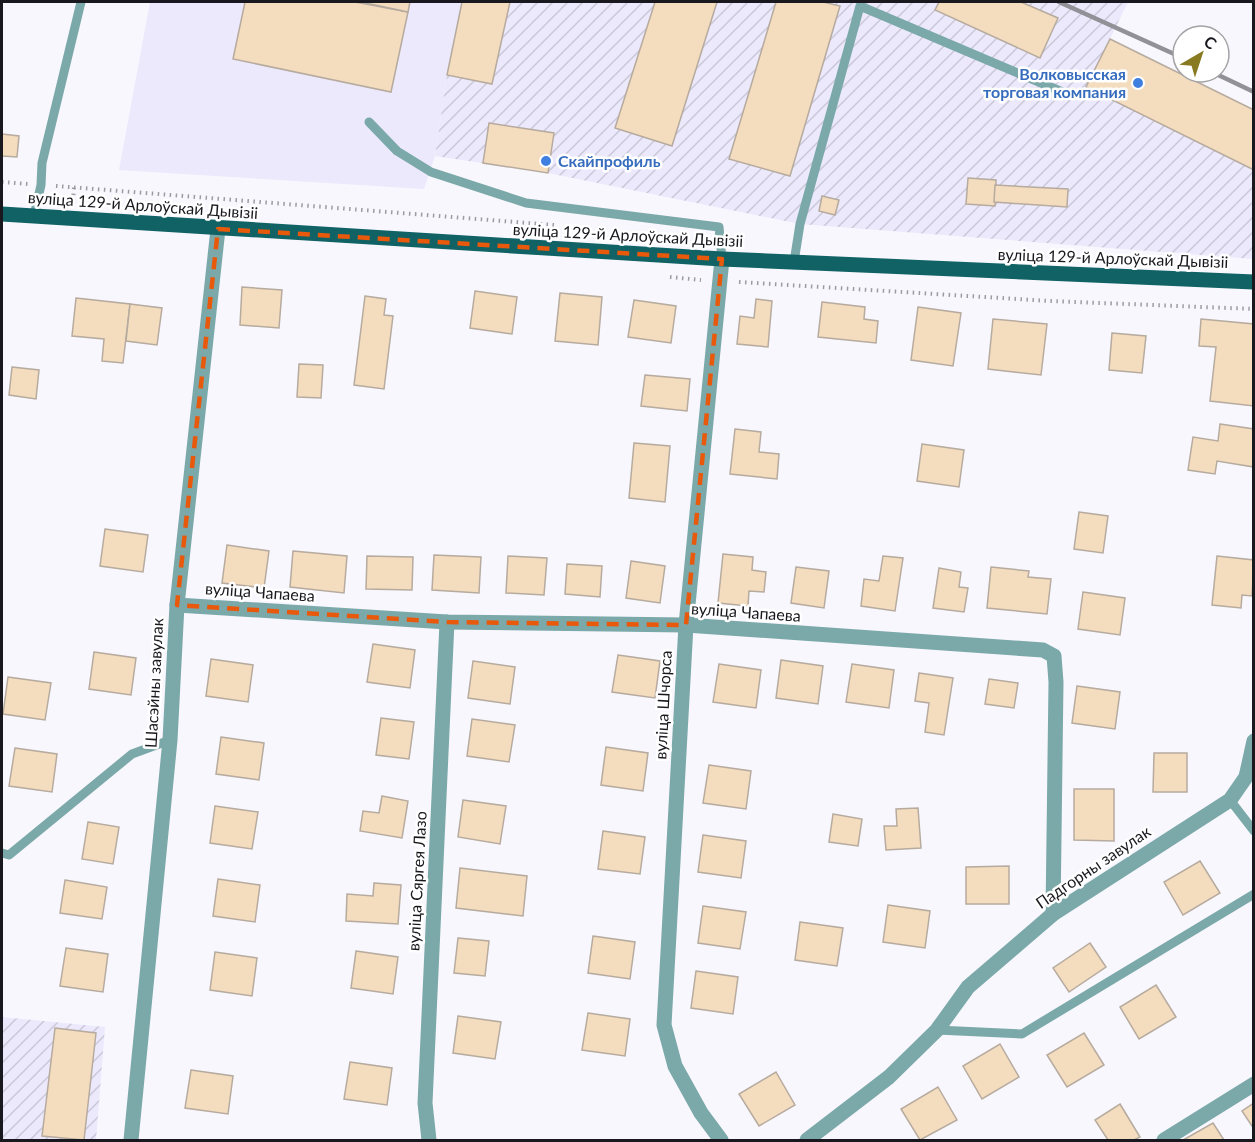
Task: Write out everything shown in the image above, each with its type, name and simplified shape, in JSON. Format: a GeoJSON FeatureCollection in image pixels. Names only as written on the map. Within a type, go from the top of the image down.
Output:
{"type":"FeatureCollection","features":[{"type":"Feature","properties":{"kind":"main road","name":"вуліца 129-й Арлоўскай Дывізіі"},"geometry":{"type":"LineString","coordinates":[[2,214],[722,259],[1254,282]]}},
{"type":"Feature","properties":{"kind":"street","name":"Шасэйны завулак"},"geometry":{"type":"LineString","coordinates":[[131,1140],[170,740],[177,604],[218,229]]}},
{"type":"Feature","properties":{"kind":"street","name":"вуліца Шчорса"},"geometry":{"type":"LineString","coordinates":[[721,1140],[701,1113],[675,1066],[664,1024],[686,625],[722,259]]}},
{"type":"Feature","properties":{"kind":"street","name":"вуліца Чапаева"},"geometry":{"type":"LineString","coordinates":[[177,604],[447,622],[686,625],[1043,650],[1054,656],[1056,682],[1053,914]]}},
{"type":"Feature","properties":{"kind":"street","name":"вуліца Сяргея Лазо"},"geometry":{"type":"LineString","coordinates":[[429,1140],[425,1103],[447,622]]}},
{"type":"Feature","properties":{"kind":"street","name":"Падгорны завулак"},"geometry":{"type":"LineString","coordinates":[[807,1140],[889,1077],[938,1030],[968,987],[1053,914],[1230,800],[1245,777],[1254,741]]}},
{"type":"Feature","properties":{"kind":"street"},"geometry":{"type":"LineString","coordinates":[[1164,1140],[1254,1084]]}},
{"type":"Feature","properties":{"kind":"lane"},"geometry":{"type":"LineString","coordinates":[[34,216],[41,184],[42,163],[81,2]]}},
{"type":"Feature","properties":{"kind":"lane"},"geometry":{"type":"LineString","coordinates":[[794,262],[800,224],[860,6],[1060,92]]}},
{"type":"Feature","properties":{"kind":"lane"},"geometry":{"type":"LineString","coordinates":[[369,122],[397,151],[431,172],[526,204],[719,227],[722,259]]}},
{"type":"Feature","properties":{"kind":"lane"},"geometry":{"type":"LineString","coordinates":[[4,856],[132,754],[170,740]]}},
{"type":"Feature","properties":{"kind":"lane"},"geometry":{"type":"LineString","coordinates":[[1230,800],[1254,831]]}},
{"type":"Feature","properties":{"kind":"lane"},"geometry":{"type":"LineString","coordinates":[[938,1030],[1022,1034],[1254,894]]}},
{"type":"Feature","properties":{"kind":"highlighted area"},"geometry":{"type":"Polygon","coordinates":[[[218,229],[722,259],[686,625],[447,622],[177,605],[218,229]]]}},
{"type":"Feature","properties":{"kind":"shaded area"},"geometry":{"type":"Polygon","coordinates":[[[150,2],[462,2],[447,75],[435,156],[424,189],[119,170],[150,2]]]}},
{"type":"Feature","properties":{"kind":"shaded area"},"geometry":{"type":"Polygon","coordinates":[[[462,2],[1128,2],[1110,39],[1171,69],[1171,84],[1201,84],[1253,110],[1253,259],[800,224],[548,173],[435,156],[447,75],[462,2]]]}},
{"type":"Feature","properties":{"kind":"shaded area"},"geometry":{"type":"Polygon","coordinates":[[[2,1017],[105,1027],[96,1140],[2,1140],[2,1017]]]}},
{"type":"Feature","properties":{"kind":"building"},"geometry":{"type":"Polygon","coordinates":[[[245,2],[355,2],[408,12],[391,92],[233,59],[245,2]]]}},
{"type":"Feature","properties":{"kind":"building"},"geometry":{"type":"Polygon","coordinates":[[[361,2],[410,2],[408,12],[361,2]]]}},
{"type":"Feature","properties":{"kind":"building"},"geometry":{"type":"Polygon","coordinates":[[[462,2],[510,2],[492,84],[447,75],[462,2]]]}},
{"type":"Feature","properties":{"kind":"building"},"geometry":{"type":"Polygon","coordinates":[[[655,2],[717,2],[672,146],[615,128],[655,2]]]}},
{"type":"Feature","properties":{"kind":"building"},"geometry":{"type":"Polygon","coordinates":[[[776,2],[823,2],[840,6],[790,176],[729,159],[776,2]]]}},
{"type":"Feature","properties":{"kind":"building"},"geometry":{"type":"Polygon","coordinates":[[[939,2],[1021,2],[1058,18],[1040,58],[935,10],[939,2]]]}},
{"type":"Feature","properties":{"kind":"building"},"geometry":{"type":"Polygon","coordinates":[[[1110,39],[1171,69],[1171,84],[1201,84],[1254,110],[1254,170],[1086,87],[1110,39]]]}},
{"type":"Feature","properties":{"kind":"building"},"geometry":{"type":"Polygon","coordinates":[[[489,123],[554,133],[548,173],[483,163],[489,123]]]}},
{"type":"Feature","properties":{"kind":"building"},"geometry":{"type":"Polygon","coordinates":[[[2,134],[19,136],[17,157],[2,156],[2,134]]]}},
{"type":"Feature","properties":{"kind":"building"},"geometry":{"type":"Polygon","coordinates":[[[968,178],[996,180],[995,206],[966,204],[968,178]]]}},
{"type":"Feature","properties":{"kind":"building"},"geometry":{"type":"Polygon","coordinates":[[[995,185],[1068,189],[1067,207],[994,202],[995,185]]]}},
{"type":"Feature","properties":{"kind":"building"},"geometry":{"type":"Polygon","coordinates":[[[822,196],[839,200],[835,215],[819,211],[822,196]]]}},
{"type":"Feature","properties":{"kind":"building"},"geometry":{"type":"Polygon","coordinates":[[[242,287],[282,290],[279,328],[240,325],[242,287]]]}},
{"type":"Feature","properties":{"kind":"building"},"geometry":{"type":"Polygon","coordinates":[[[475,291],[517,297],[512,334],[470,328],[475,291]]]}},
{"type":"Feature","properties":{"kind":"building"},"geometry":{"type":"Polygon","coordinates":[[[560,293],[602,297],[598,345],[555,341],[560,293]]]}},
{"type":"Feature","properties":{"kind":"building"},"geometry":{"type":"Polygon","coordinates":[[[365,296],[386,299],[384,315],[393,316],[384,389],[354,385],[365,296]]]}},
{"type":"Feature","properties":{"kind":"building"},"geometry":{"type":"Polygon","coordinates":[[[76,298],[130,304],[123,363],[102,361],[104,339],[72,336],[76,298]]]}},
{"type":"Feature","properties":{"kind":"building"},"geometry":{"type":"Polygon","coordinates":[[[756,299],[772,301],[768,347],[737,344],[740,316],[754,318],[756,299]]]}},
{"type":"Feature","properties":{"kind":"building"},"geometry":{"type":"Polygon","coordinates":[[[634,300],[676,306],[671,343],[628,337],[634,300]]]}},
{"type":"Feature","properties":{"kind":"building"},"geometry":{"type":"Polygon","coordinates":[[[822,302],[865,307],[864,319],[878,321],[876,343],[818,337],[822,302]]]}},
{"type":"Feature","properties":{"kind":"building"},"geometry":{"type":"Polygon","coordinates":[[[130,304],[162,308],[157,345],[126,341],[130,304]]]}},
{"type":"Feature","properties":{"kind":"building"},"geometry":{"type":"Polygon","coordinates":[[[918,307],[961,313],[953,366],[911,360],[918,307]]]}},
{"type":"Feature","properties":{"kind":"building"},"geometry":{"type":"Polygon","coordinates":[[[993,319],[1047,324],[1041,375],[988,369],[993,319]]]}},
{"type":"Feature","properties":{"kind":"building"},"geometry":{"type":"Polygon","coordinates":[[[1201,319],[1254,324],[1254,406],[1210,401],[1216,347],[1199,346],[1201,319]]]}},
{"type":"Feature","properties":{"kind":"building"},"geometry":{"type":"Polygon","coordinates":[[[1112,333],[1146,336],[1142,373],[1109,370],[1112,333]]]}},
{"type":"Feature","properties":{"kind":"building"},"geometry":{"type":"Polygon","coordinates":[[[299,364],[323,365],[321,398],[297,397],[299,364]]]}},
{"type":"Feature","properties":{"kind":"building"},"geometry":{"type":"Polygon","coordinates":[[[12,367],[39,370],[36,399],[9,395],[12,367]]]}},
{"type":"Feature","properties":{"kind":"building"},"geometry":{"type":"Polygon","coordinates":[[[645,375],[690,379],[687,411],[641,406],[645,375]]]}},
{"type":"Feature","properties":{"kind":"building"},"geometry":{"type":"Polygon","coordinates":[[[1220,424],[1254,429],[1254,467],[1217,461],[1215,474],[1188,470],[1193,437],[1218,441],[1220,424]]]}},
{"type":"Feature","properties":{"kind":"building"},"geometry":{"type":"Polygon","coordinates":[[[735,429],[761,432],[759,452],[779,454],[777,479],[730,474],[735,429]]]}},
{"type":"Feature","properties":{"kind":"building"},"geometry":{"type":"Polygon","coordinates":[[[634,443],[670,446],[665,502],[629,498],[634,443]]]}},
{"type":"Feature","properties":{"kind":"building"},"geometry":{"type":"Polygon","coordinates":[[[922,444],[964,450],[959,487],[917,481],[922,444]]]}},
{"type":"Feature","properties":{"kind":"building"},"geometry":{"type":"Polygon","coordinates":[[[1079,512],[1108,516],[1103,553],[1074,549],[1079,512]]]}},
{"type":"Feature","properties":{"kind":"building"},"geometry":{"type":"Polygon","coordinates":[[[105,529],[148,535],[143,572],[100,566],[105,529]]]}},
{"type":"Feature","properties":{"kind":"building"},"geometry":{"type":"Polygon","coordinates":[[[227,545],[269,551],[264,588],[222,583],[227,545]]]}},
{"type":"Feature","properties":{"kind":"building"},"geometry":{"type":"Polygon","coordinates":[[[293,551],[347,556],[344,593],[290,587],[293,551]]]}},
{"type":"Feature","properties":{"kind":"building"},"geometry":{"type":"Polygon","coordinates":[[[723,554],[753,557],[752,570],[766,572],[764,592],[749,591],[748,606],[718,603],[723,554]]]}},
{"type":"Feature","properties":{"kind":"building"},"geometry":{"type":"Polygon","coordinates":[[[434,555],[481,557],[479,593],[432,590],[434,555]]]}},
{"type":"Feature","properties":{"kind":"building"},"geometry":{"type":"Polygon","coordinates":[[[367,556],[413,557],[412,590],[366,589],[367,556]]]}},
{"type":"Feature","properties":{"kind":"building"},"geometry":{"type":"Polygon","coordinates":[[[508,556],[547,558],[544,595],[506,593],[508,556]]]}},
{"type":"Feature","properties":{"kind":"building"},"geometry":{"type":"Polygon","coordinates":[[[883,556],[903,558],[895,611],[861,606],[864,579],[879,581],[883,556]]]}},
{"type":"Feature","properties":{"kind":"building"},"geometry":{"type":"Polygon","coordinates":[[[1217,556],[1254,560],[1252,596],[1242,595],[1241,608],[1212,605],[1217,556]]]}},
{"type":"Feature","properties":{"kind":"building"},"geometry":{"type":"Polygon","coordinates":[[[631,561],[665,566],[660,603],[626,598],[631,561]]]}},
{"type":"Feature","properties":{"kind":"building"},"geometry":{"type":"Polygon","coordinates":[[[567,564],[602,566],[600,597],[565,594],[567,564]]]}},
{"type":"Feature","properties":{"kind":"building"},"geometry":{"type":"Polygon","coordinates":[[[796,567],[829,571],[824,608],[791,603],[796,567]]]}},
{"type":"Feature","properties":{"kind":"building"},"geometry":{"type":"Polygon","coordinates":[[[991,567],[1029,571],[1028,577],[1051,579],[1047,614],[987,608],[991,567]]]}},
{"type":"Feature","properties":{"kind":"building"},"geometry":{"type":"Polygon","coordinates":[[[939,568],[961,572],[959,587],[968,588],[964,612],[933,608],[939,568]]]}},
{"type":"Feature","properties":{"kind":"building"},"geometry":{"type":"Polygon","coordinates":[[[1083,592],[1125,598],[1120,635],[1078,629],[1083,592]]]}},
{"type":"Feature","properties":{"kind":"building"},"geometry":{"type":"Polygon","coordinates":[[[373,644],[415,650],[410,688],[367,682],[373,644]]]}},
{"type":"Feature","properties":{"kind":"building"},"geometry":{"type":"Polygon","coordinates":[[[94,652],[136,658],[131,695],[89,689],[94,652]]]}},
{"type":"Feature","properties":{"kind":"building"},"geometry":{"type":"Polygon","coordinates":[[[618,655],[660,661],[655,698],[612,692],[618,655]]]}},
{"type":"Feature","properties":{"kind":"building"},"geometry":{"type":"Polygon","coordinates":[[[211,659],[253,665],[248,702],[206,696],[211,659]]]}},
{"type":"Feature","properties":{"kind":"building"},"geometry":{"type":"Polygon","coordinates":[[[781,660],[823,666],[818,704],[776,698],[781,660]]]}},
{"type":"Feature","properties":{"kind":"building"},"geometry":{"type":"Polygon","coordinates":[[[473,661],[515,667],[510,704],[468,698],[473,661]]]}},
{"type":"Feature","properties":{"kind":"building"},"geometry":{"type":"Polygon","coordinates":[[[719,664],[761,670],[756,708],[713,702],[719,664]]]}},
{"type":"Feature","properties":{"kind":"building"},"geometry":{"type":"Polygon","coordinates":[[[852,664],[894,670],[889,708],[846,702],[852,664]]]}},
{"type":"Feature","properties":{"kind":"building"},"geometry":{"type":"Polygon","coordinates":[[[919,673],[953,678],[944,735],[925,732],[929,703],[915,701],[919,673]]]}},
{"type":"Feature","properties":{"kind":"building"},"geometry":{"type":"Polygon","coordinates":[[[8,677],[51,683],[45,720],[3,714],[8,677]]]}},
{"type":"Feature","properties":{"kind":"building"},"geometry":{"type":"Polygon","coordinates":[[[989,679],[1018,683],[1014,708],[985,704],[989,679]]]}},
{"type":"Feature","properties":{"kind":"building"},"geometry":{"type":"Polygon","coordinates":[[[1077,686],[1120,692],[1115,729],[1072,723],[1077,686]]]}},
{"type":"Feature","properties":{"kind":"building"},"geometry":{"type":"Polygon","coordinates":[[[381,718],[414,722],[409,759],[376,755],[381,718]]]}},
{"type":"Feature","properties":{"kind":"building"},"geometry":{"type":"Polygon","coordinates":[[[472,719],[515,725],[509,762],[467,756],[472,719]]]}},
{"type":"Feature","properties":{"kind":"building"},"geometry":{"type":"Polygon","coordinates":[[[221,737],[264,743],[259,780],[216,774],[221,737]]]}},
{"type":"Feature","properties":{"kind":"building"},"geometry":{"type":"Polygon","coordinates":[[[606,747],[648,753],[643,791],[601,785],[606,747]]]}},
{"type":"Feature","properties":{"kind":"building"},"geometry":{"type":"Polygon","coordinates":[[[15,748],[57,754],[52,792],[9,786],[15,748]]]}},
{"type":"Feature","properties":{"kind":"building"},"geometry":{"type":"Polygon","coordinates":[[[1154,753],[1187,753],[1187,792],[1153,792],[1154,753]]]}},
{"type":"Feature","properties":{"kind":"building"},"geometry":{"type":"Polygon","coordinates":[[[709,765],[751,771],[746,809],[703,803],[709,765]]]}},
{"type":"Feature","properties":{"kind":"building"},"geometry":{"type":"Polygon","coordinates":[[[1074,789],[1114,789],[1114,841],[1074,840],[1074,789]]]}},
{"type":"Feature","properties":{"kind":"building"},"geometry":{"type":"Polygon","coordinates":[[[382,796],[408,801],[402,838],[360,831],[363,811],[379,813],[382,796]]]}},
{"type":"Feature","properties":{"kind":"building"},"geometry":{"type":"Polygon","coordinates":[[[463,800],[506,806],[500,844],[458,837],[463,800]]]}},
{"type":"Feature","properties":{"kind":"building"},"geometry":{"type":"Polygon","coordinates":[[[215,806],[258,812],[252,849],[210,843],[215,806]]]}},
{"type":"Feature","properties":{"kind":"building"},"geometry":{"type":"Polygon","coordinates":[[[918,808],[921,848],[886,850],[884,826],[897,826],[896,809],[918,808]]]}},
{"type":"Feature","properties":{"kind":"building"},"geometry":{"type":"Polygon","coordinates":[[[833,814],[862,819],[858,846],[829,842],[833,814]]]}},
{"type":"Feature","properties":{"kind":"building"},"geometry":{"type":"Polygon","coordinates":[[[88,822],[119,827],[113,864],[82,859],[88,822]]]}},
{"type":"Feature","properties":{"kind":"building"},"geometry":{"type":"Polygon","coordinates":[[[603,831],[645,837],[640,874],[598,869],[603,831]]]}},
{"type":"Feature","properties":{"kind":"building"},"geometry":{"type":"Polygon","coordinates":[[[703,835],[746,841],[741,878],[698,872],[703,835]]]}},
{"type":"Feature","properties":{"kind":"building"},"geometry":{"type":"Polygon","coordinates":[[[1200,861],[1220,893],[1183,915],[1164,882],[1200,861]]]}},
{"type":"Feature","properties":{"kind":"building"},"geometry":{"type":"Polygon","coordinates":[[[1009,866],[1009,904],[966,904],[966,867],[1009,866]]]}},
{"type":"Feature","properties":{"kind":"building"},"geometry":{"type":"Polygon","coordinates":[[[460,868],[527,876],[523,916],[456,908],[460,868]]]}},
{"type":"Feature","properties":{"kind":"building"},"geometry":{"type":"Polygon","coordinates":[[[218,879],[260,885],[255,922],[213,916],[218,879]]]}},
{"type":"Feature","properties":{"kind":"building"},"geometry":{"type":"Polygon","coordinates":[[[65,880],[107,887],[102,919],[60,913],[65,880]]]}},
{"type":"Feature","properties":{"kind":"building"},"geometry":{"type":"Polygon","coordinates":[[[374,883],[401,885],[398,924],[346,921],[347,894],[373,896],[374,883]]]}},
{"type":"Feature","properties":{"kind":"building"},"geometry":{"type":"Polygon","coordinates":[[[888,905],[930,911],[925,948],[883,942],[888,905]]]}},
{"type":"Feature","properties":{"kind":"building"},"geometry":{"type":"Polygon","coordinates":[[[703,906],[746,912],[740,949],[698,943],[703,906]]]}},
{"type":"Feature","properties":{"kind":"building"},"geometry":{"type":"Polygon","coordinates":[[[800,922],[843,928],[837,966],[795,960],[800,922]]]}},
{"type":"Feature","properties":{"kind":"building"},"geometry":{"type":"Polygon","coordinates":[[[593,936],[635,942],[630,979],[588,973],[593,936]]]}},
{"type":"Feature","properties":{"kind":"building"},"geometry":{"type":"Polygon","coordinates":[[[458,938],[489,941],[485,976],[454,973],[458,938]]]}},
{"type":"Feature","properties":{"kind":"building"},"geometry":{"type":"Polygon","coordinates":[[[1090,943],[1106,967],[1069,992],[1053,968],[1090,943]]]}},
{"type":"Feature","properties":{"kind":"building"},"geometry":{"type":"Polygon","coordinates":[[[66,948],[108,954],[103,992],[60,986],[66,948]]]}},
{"type":"Feature","properties":{"kind":"building"},"geometry":{"type":"Polygon","coordinates":[[[356,951],[398,957],[393,994],[351,988],[356,951]]]}},
{"type":"Feature","properties":{"kind":"building"},"geometry":{"type":"Polygon","coordinates":[[[215,952],[257,958],[252,996],[210,990],[215,952]]]}},
{"type":"Feature","properties":{"kind":"building"},"geometry":{"type":"Polygon","coordinates":[[[696,971],[738,977],[733,1014],[691,1008],[696,971]]]}},
{"type":"Feature","properties":{"kind":"building"},"geometry":{"type":"Polygon","coordinates":[[[1156,985],[1176,1017],[1139,1039],[1120,1007],[1156,985]]]}},
{"type":"Feature","properties":{"kind":"building"},"geometry":{"type":"Polygon","coordinates":[[[588,1013],[630,1019],[625,1056],[582,1050],[588,1013]]]}},
{"type":"Feature","properties":{"kind":"building"},"geometry":{"type":"Polygon","coordinates":[[[458,1016],[501,1022],[495,1059],[453,1053],[458,1016]]]}},
{"type":"Feature","properties":{"kind":"building"},"geometry":{"type":"Polygon","coordinates":[[[55,1028],[96,1033],[84,1140],[42,1136],[55,1028]]]}},
{"type":"Feature","properties":{"kind":"building"},"geometry":{"type":"Polygon","coordinates":[[[1084,1033],[1104,1065],[1067,1087],[1047,1055],[1084,1033]]]}},
{"type":"Feature","properties":{"kind":"building"},"geometry":{"type":"Polygon","coordinates":[[[1000,1044],[1019,1077],[982,1099],[963,1066],[1000,1044]]]}},
{"type":"Feature","properties":{"kind":"building"},"geometry":{"type":"Polygon","coordinates":[[[350,1062],[392,1068],[387,1105],[344,1099],[350,1062]]]}},
{"type":"Feature","properties":{"kind":"building"},"geometry":{"type":"Polygon","coordinates":[[[191,1070],[233,1076],[228,1114],[185,1108],[191,1070]]]}},
{"type":"Feature","properties":{"kind":"building"},"geometry":{"type":"Polygon","coordinates":[[[776,1072],[795,1105],[759,1126],[739,1094],[776,1072]]]}},
{"type":"Feature","properties":{"kind":"building"},"geometry":{"type":"Polygon","coordinates":[[[938,1087],[957,1120],[920,1140],[901,1109],[938,1087]]]}},
{"type":"Feature","properties":{"kind":"building"},"geometry":{"type":"Polygon","coordinates":[[[1254,1103],[1254,1129],[1242,1111],[1254,1103]]]}},
{"type":"Feature","properties":{"kind":"building"},"geometry":{"type":"Polygon","coordinates":[[[1120,1104],[1140,1137],[1134,1140],[1108,1140],[1095,1120],[1120,1104]]]}},
{"type":"Feature","properties":{"kind":"building"},"geometry":{"type":"Polygon","coordinates":[[[1213,1123],[1224,1140],[1183,1140],[1213,1123]]]}},
{"type":"Feature","properties":{"kind":"railway"},"geometry":{"type":"LineString","coordinates":[[1059,2],[1171,53]]}},
{"type":"Feature","properties":{"kind":"railway"},"geometry":{"type":"LineString","coordinates":[[1231,81],[1254,92]]}},
{"type":"Feature","properties":{"kind":"place","name":"Волковысская торговая компания"},"geometry":{"type":"Point","coordinates":[1138,83]}},
{"type":"Feature","properties":{"kind":"place","name":"Скайпрофиль"},"geometry":{"type":"Point","coordinates":[546,161]}}]}
